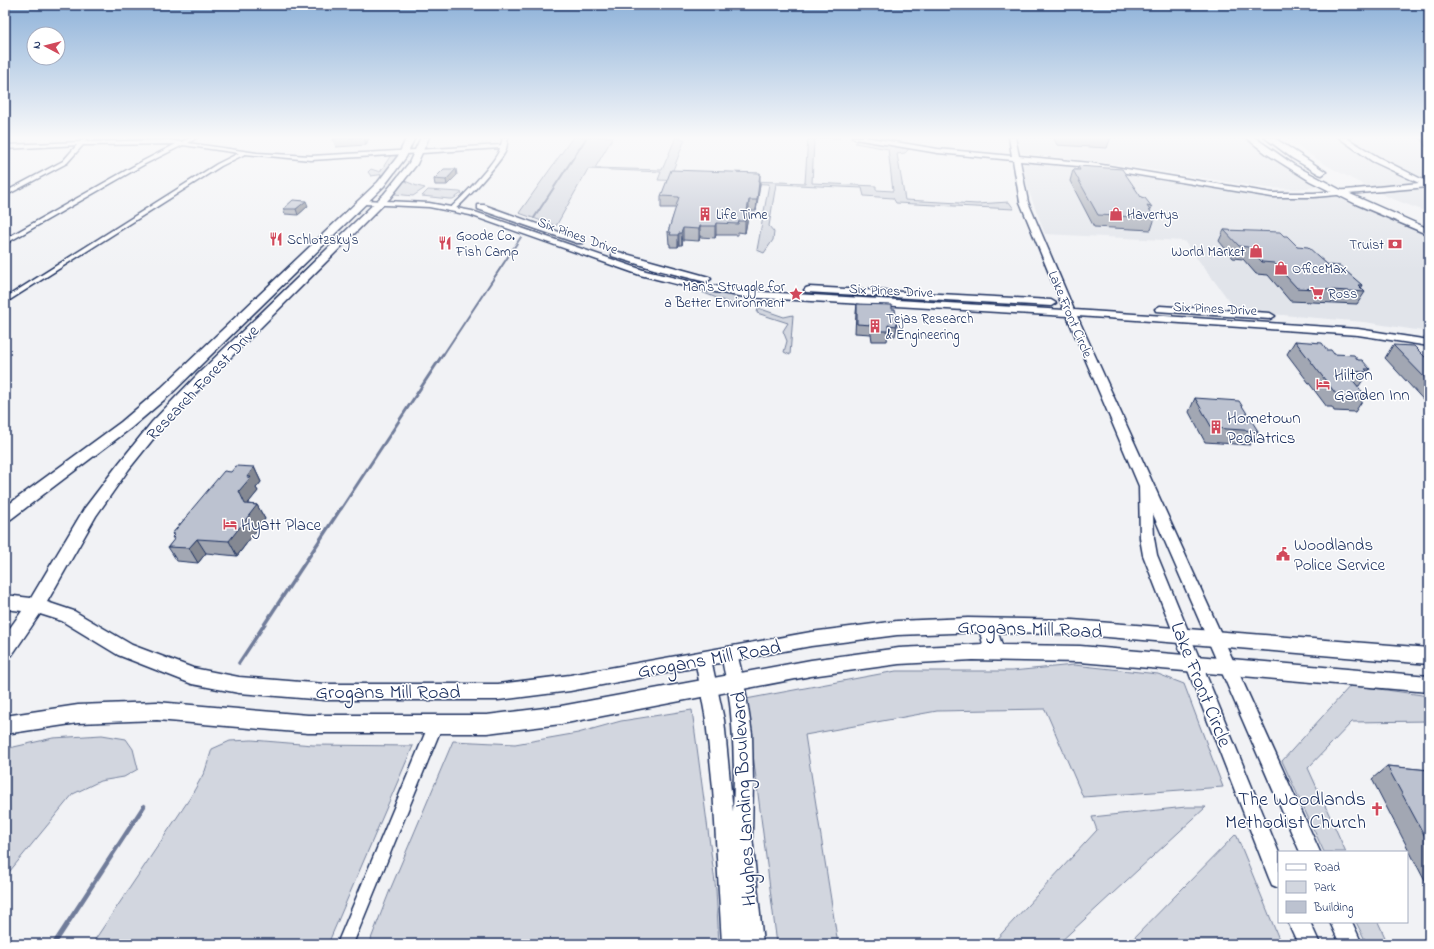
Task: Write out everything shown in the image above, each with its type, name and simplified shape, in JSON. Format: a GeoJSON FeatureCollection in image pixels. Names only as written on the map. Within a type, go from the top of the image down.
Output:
{"type":"FeatureCollection","features":[{"type":"Feature","properties":{"kind":"main road","name":"Research Forest Drive"},"geometry":{"type":"LineString","coordinates":[[5,514],[126,426],[191,368],[367,199],[383,181]]}},
{"type":"Feature","properties":{"kind":"main road","name":"Research Forest Drive"},"geometry":{"type":"LineString","coordinates":[[5,650],[36,606],[90,513],[124,466],[157,426],[203,378],[383,199],[399,181]]}},
{"type":"Feature","properties":{"kind":"main road"},"geometry":{"type":"LineString","coordinates":[[1318,181],[1340,193],[1429,232]]}},
{"type":"Feature","properties":{"kind":"main road"},"geometry":{"type":"LineString","coordinates":[[1345,184],[1358,192],[1429,222]]}},
{"type":"Feature","properties":{"kind":"main road"},"geometry":{"type":"LineString","coordinates":[[298,266],[304,269],[306,275]]}},
{"type":"Feature","properties":{"kind":"main road"},"geometry":{"type":"LineString","coordinates":[[191,368],[203,378]]}},
{"type":"Feature","properties":{"kind":"main road","name":"Grogans Mill Road"},"geometry":{"type":"LineString","coordinates":[[5,602],[36,606],[68,616],[125,650],[192,676],[228,683],[296,691],[372,693],[498,692],[570,683],[703,660],[811,639],[897,628],[987,625],[1072,626],[1429,656]]}},
{"type":"Feature","properties":{"kind":"main road"},"geometry":{"type":"LineString","coordinates":[[987,625],[995,653]]}},
{"type":"Feature","properties":{"kind":"main road","name":"Grogans Mill Road"},"geometry":{"type":"LineString","coordinates":[[5,725],[78,714],[157,711],[308,724],[487,724],[561,715],[811,668],[899,656],[995,653],[1080,654],[1429,684]]}},
{"type":"Feature","properties":{"kind":"street"},"geometry":{"type":"LineString","coordinates":[[5,194],[29,181]]}},
{"type":"Feature","properties":{"kind":"street"},"geometry":{"type":"LineString","coordinates":[[5,242],[111,181]]}},
{"type":"Feature","properties":{"kind":"street"},"geometry":{"type":"LineString","coordinates":[[5,301],[193,181]]}},
{"type":"Feature","properties":{"kind":"street"},"geometry":{"type":"LineString","coordinates":[[452,209],[460,203],[478,181]]}},
{"type":"Feature","properties":{"kind":"street","name":"Lake Front Circle"},"geometry":{"type":"LineString","coordinates":[[1020,181],[1024,202],[1069,309],[1146,486],[1155,502],[1310,851]]}},
{"type":"Feature","properties":{"kind":"street"},"geometry":{"type":"LineString","coordinates":[[1189,181],[1272,195],[1295,196],[1429,185]]}},
{"type":"Feature","properties":{"kind":"street"},"geometry":{"type":"LineString","coordinates":[[1213,181],[1266,190],[1296,191],[1330,188],[1345,184],[1411,181]]}},
{"type":"Feature","properties":{"kind":"street"},"geometry":{"type":"LineString","coordinates":[[1419,181],[1429,185]]}},
{"type":"Feature","properties":{"kind":"street","name":"Six Pines Drive"},"geometry":{"type":"LineString","coordinates":[[367,199],[424,198],[460,203],[502,213],[640,262],[696,277],[756,286],[1358,332],[1429,342]]}},
{"type":"Feature","properties":{"kind":"street","name":"Six Pines Drive"},"geometry":{"type":"LineString","coordinates":[[383,199],[429,205],[472,213],[631,269],[692,285],[760,296],[1069,309],[1250,314],[1320,319],[1429,335]]}},
{"type":"Feature","properties":{"kind":"street"},"geometry":{"type":"LineString","coordinates":[[548,239],[560,234]]}},
{"type":"Feature","properties":{"kind":"street"},"geometry":{"type":"LineString","coordinates":[[631,269],[640,262]]}},
{"type":"Feature","properties":{"kind":"street"},"geometry":{"type":"LineString","coordinates":[[1250,314],[1257,324]]}},
{"type":"Feature","properties":{"kind":"street"},"geometry":{"type":"LineString","coordinates":[[1396,329],[1402,338]]}},
{"type":"Feature","properties":{"kind":"street","name":"Lake Front Circle"},"geometry":{"type":"LineString","coordinates":[[1146,486],[1148,546],[1278,875]]}},
{"type":"Feature","properties":{"kind":"street","name":"Hughes Landing Boulevard"},"geometry":{"type":"LineString","coordinates":[[730,654],[736,682],[743,734],[744,781],[742,836],[752,944]]}},
{"type":"Feature","properties":{"kind":"street","name":"Hughes Landing Boulevard"},"geometry":{"type":"LineString","coordinates":[[703,660],[715,720],[724,805],[733,944]]}},
{"type":"Feature","properties":{"kind":"street"},"geometry":{"type":"LineString","coordinates":[[346,944],[436,724]]}},
{"type":"Feature","properties":{"kind":"street"},"geometry":{"type":"LineString","coordinates":[[1299,923],[1309,944]]}},
{"type":"Feature","properties":{"kind":"street"},"geometry":{"type":"LineString","coordinates":[[1341,923],[1351,944]]}},
{"type":"Feature","properties":{"kind":"shaded area"},"geometry":{"type":"Polygon","coordinates":[[[1026,181],[1178,181],[1270,196],[1341,197],[1429,234],[1429,332],[1364,322],[1237,311],[1184,241],[1045,234],[1026,181]]]}},
{"type":"Feature","properties":{"kind":"shaded area"},"geometry":{"type":"Polygon","coordinates":[[[1224,181],[1313,181],[1318,184],[1319,187],[1295,189],[1266,188],[1224,181]]]}},
{"type":"Feature","properties":{"kind":"shaded area"},"geometry":{"type":"Polygon","coordinates":[[[1357,181],[1429,181],[1429,213],[1388,197],[1357,181]]]}},
{"type":"Feature","properties":{"kind":"green space"},"geometry":{"type":"Polygon","coordinates":[[[405,181],[425,188],[413,196],[395,194],[395,191],[405,181]]]}},
{"type":"Feature","properties":{"kind":"green space"},"geometry":{"type":"Polygon","coordinates":[[[542,181],[581,181],[556,226],[519,213],[542,181]]]}},
{"type":"Feature","properties":{"kind":"green space"},"geometry":{"type":"Polygon","coordinates":[[[694,181],[805,183],[805,181],[812,181],[812,183],[876,186],[876,190],[893,191],[892,181],[902,181],[905,200],[977,204],[1009,202],[1014,209],[896,203],[893,198],[864,196],[862,188],[776,184],[769,226],[774,232],[773,240],[764,253],[757,250],[769,184],[694,181]]]}},
{"type":"Feature","properties":{"kind":"green space"},"geometry":{"type":"Polygon","coordinates":[[[428,190],[462,193],[453,199],[422,196],[428,190]]]}},
{"type":"Feature","properties":{"kind":"green space"},"geometry":{"type":"Polygon","coordinates":[[[694,289],[734,295],[738,299],[737,306],[694,289]]]}},
{"type":"Feature","properties":{"kind":"green space"},"geometry":{"type":"Polygon","coordinates":[[[758,308],[784,317],[793,315],[790,355],[784,352],[787,341],[783,331],[788,323],[757,313],[758,308]]]}},
{"type":"Feature","properties":{"kind":"green space"},"geometry":{"type":"Polygon","coordinates":[[[1074,665],[1158,674],[1184,684],[1223,787],[1083,797],[1045,709],[937,711],[805,735],[838,944],[777,944],[746,699],[896,671],[1012,671],[1074,665]]]}},
{"type":"Feature","properties":{"kind":"green space"},"geometry":{"type":"Polygon","coordinates":[[[1351,685],[1429,696],[1429,721],[1352,722],[1308,768],[1346,851],[1324,851],[1282,761],[1351,685]]]}},
{"type":"Feature","properties":{"kind":"green space"},"geometry":{"type":"Polygon","coordinates":[[[692,710],[716,890],[719,944],[369,944],[390,890],[453,741],[515,744],[578,733],[621,721],[692,710]]]}},
{"type":"Feature","properties":{"kind":"green space"},"geometry":{"type":"Polygon","coordinates":[[[102,735],[126,739],[133,749],[138,769],[124,777],[100,781],[73,794],[5,877],[5,749],[53,738],[102,735]]]}},
{"type":"Feature","properties":{"kind":"green space"},"geometry":{"type":"Polygon","coordinates":[[[252,740],[313,745],[413,746],[328,944],[92,944],[190,798],[205,771],[212,749],[230,741],[252,740]]]}},
{"type":"Feature","properties":{"kind":"green space"},"geometry":{"type":"Polygon","coordinates":[[[1186,807],[1206,807],[1058,944],[992,944],[1097,830],[1092,817],[1186,807]]]}},
{"type":"Feature","properties":{"kind":"green space"},"geometry":{"type":"Polygon","coordinates":[[[1236,834],[1281,944],[1128,944],[1236,834]]]}},
{"type":"Feature","properties":{"kind":"green space"},"geometry":{"type":"Polygon","coordinates":[[[1356,923],[1378,923],[1388,944],[1367,944],[1356,923]]]}},
{"type":"Feature","properties":{"kind":"building","name":"Life Time"},"geometry":{"type":"Polygon","coordinates":[[[667,181],[759,181],[757,200],[749,200],[745,221],[739,221],[738,224],[716,223],[715,226],[700,226],[699,229],[683,228],[681,233],[678,235],[670,235],[671,232],[668,232],[679,197],[661,196],[667,181]]]}},
{"type":"Feature","properties":{"kind":"building"},"geometry":{"type":"Polygon","coordinates":[[[1079,181],[1130,181],[1141,197],[1145,198],[1152,207],[1147,206],[1155,218],[1098,215],[1079,181]]]}},
{"type":"Feature","properties":{"kind":"building"},"geometry":{"type":"Polygon","coordinates":[[[293,200],[306,201],[296,209],[283,209],[293,200]]]}},
{"type":"Feature","properties":{"kind":"building"},"geometry":{"type":"Polygon","coordinates":[[[1224,230],[1280,232],[1284,236],[1287,236],[1297,246],[1308,247],[1328,265],[1340,266],[1362,285],[1358,285],[1365,292],[1297,288],[1274,263],[1262,262],[1248,247],[1239,246],[1224,230]]]}},
{"type":"Feature","properties":{"kind":"building"},"geometry":{"type":"Polygon","coordinates":[[[857,304],[892,305],[892,309],[895,309],[897,326],[888,325],[888,331],[873,331],[872,325],[857,324],[857,304]]]}},
{"type":"Feature","properties":{"kind":"building"},"geometry":{"type":"Polygon","coordinates":[[[1295,341],[1322,343],[1327,350],[1331,350],[1334,354],[1354,355],[1358,360],[1362,360],[1370,369],[1365,369],[1368,372],[1345,371],[1365,395],[1362,395],[1364,398],[1343,397],[1340,394],[1336,394],[1295,341]]]}},
{"type":"Feature","properties":{"kind":"building"},"geometry":{"type":"Polygon","coordinates":[[[1393,345],[1414,346],[1429,361],[1429,382],[1393,345]]]}},
{"type":"Feature","properties":{"kind":"building"},"geometry":{"type":"Polygon","coordinates":[[[1195,398],[1239,401],[1258,431],[1212,428],[1195,398]]]}},
{"type":"Feature","properties":{"kind":"building"},"geometry":{"type":"Polygon","coordinates":[[[236,466],[254,467],[247,477],[251,477],[239,491],[245,504],[257,505],[229,541],[197,539],[189,548],[168,547],[175,538],[172,537],[175,534],[172,534],[187,515],[224,471],[231,472],[236,466]]]}},
{"type":"Feature","properties":{"kind":"building"},"geometry":{"type":"Polygon","coordinates":[[[1387,766],[1429,770],[1429,844],[1387,766]]]}},
{"type":"Feature","properties":{"kind":"waterway"},"geometry":{"type":"LineString","coordinates":[[534,218],[558,181]]}},
{"type":"Feature","properties":{"kind":"waterway"},"geometry":{"type":"LineString","coordinates":[[443,355],[521,237]]}},
{"type":"Feature","properties":{"kind":"waterway"},"geometry":{"type":"LineString","coordinates":[[341,509],[443,354]]}},
{"type":"Feature","properties":{"kind":"waterway"},"geometry":{"type":"LineString","coordinates":[[239,663],[341,508]]}},
{"type":"Feature","properties":{"kind":"waterway"},"geometry":{"type":"LineString","coordinates":[[54,944],[144,806]]}},
{"type":"Feature","properties":{"kind":"place","name":"Life Time"},"geometry":{"type":"Point","coordinates":[705,214]}},
{"type":"Feature","properties":{"kind":"place","name":"Havertys"},"geometry":{"type":"Point","coordinates":[1116,214]}},
{"type":"Feature","properties":{"kind":"place","name":"Schlotzsky's"},"geometry":{"type":"Point","coordinates":[276,239]}},
{"type":"Feature","properties":{"kind":"place","name":"Goode Co. Fish Camp"},"geometry":{"type":"Point","coordinates":[445,243]}},
{"type":"Feature","properties":{"kind":"place","name":"Truist"},"geometry":{"type":"Point","coordinates":[1395,244]}},
{"type":"Feature","properties":{"kind":"place","name":"World Market"},"geometry":{"type":"Point","coordinates":[1256,251]}},
{"type":"Feature","properties":{"kind":"place","name":"OfficeMax"},"geometry":{"type":"Point","coordinates":[1281,268]}},
{"type":"Feature","properties":{"kind":"place","name":"Ross"},"geometry":{"type":"Point","coordinates":[1317,293]}},
{"type":"Feature","properties":{"kind":"place","name":"Man's Struggle for a Better Environment"},"geometry":{"type":"Point","coordinates":[796,294]}},
{"type":"Feature","properties":{"kind":"place","name":"Tejas Research & Engineering"},"geometry":{"type":"Point","coordinates":[875,326]}},
{"type":"Feature","properties":{"kind":"place","name":"Hilton Garden Inn"},"geometry":{"type":"Point","coordinates":[1323,384]}},
{"type":"Feature","properties":{"kind":"place","name":"Hometown Pediatrics"},"geometry":{"type":"Point","coordinates":[1216,427]}},
{"type":"Feature","properties":{"kind":"place","name":"Hyatt Place"},"geometry":{"type":"Point","coordinates":[230,524]}},
{"type":"Feature","properties":{"kind":"place","name":"Woodlands Police Service"},"geometry":{"type":"Point","coordinates":[1283,554]}},
{"type":"Feature","properties":{"kind":"place","name":"The Woodlands Methodist Church"},"geometry":{"type":"Point","coordinates":[1377,809]}}]}
